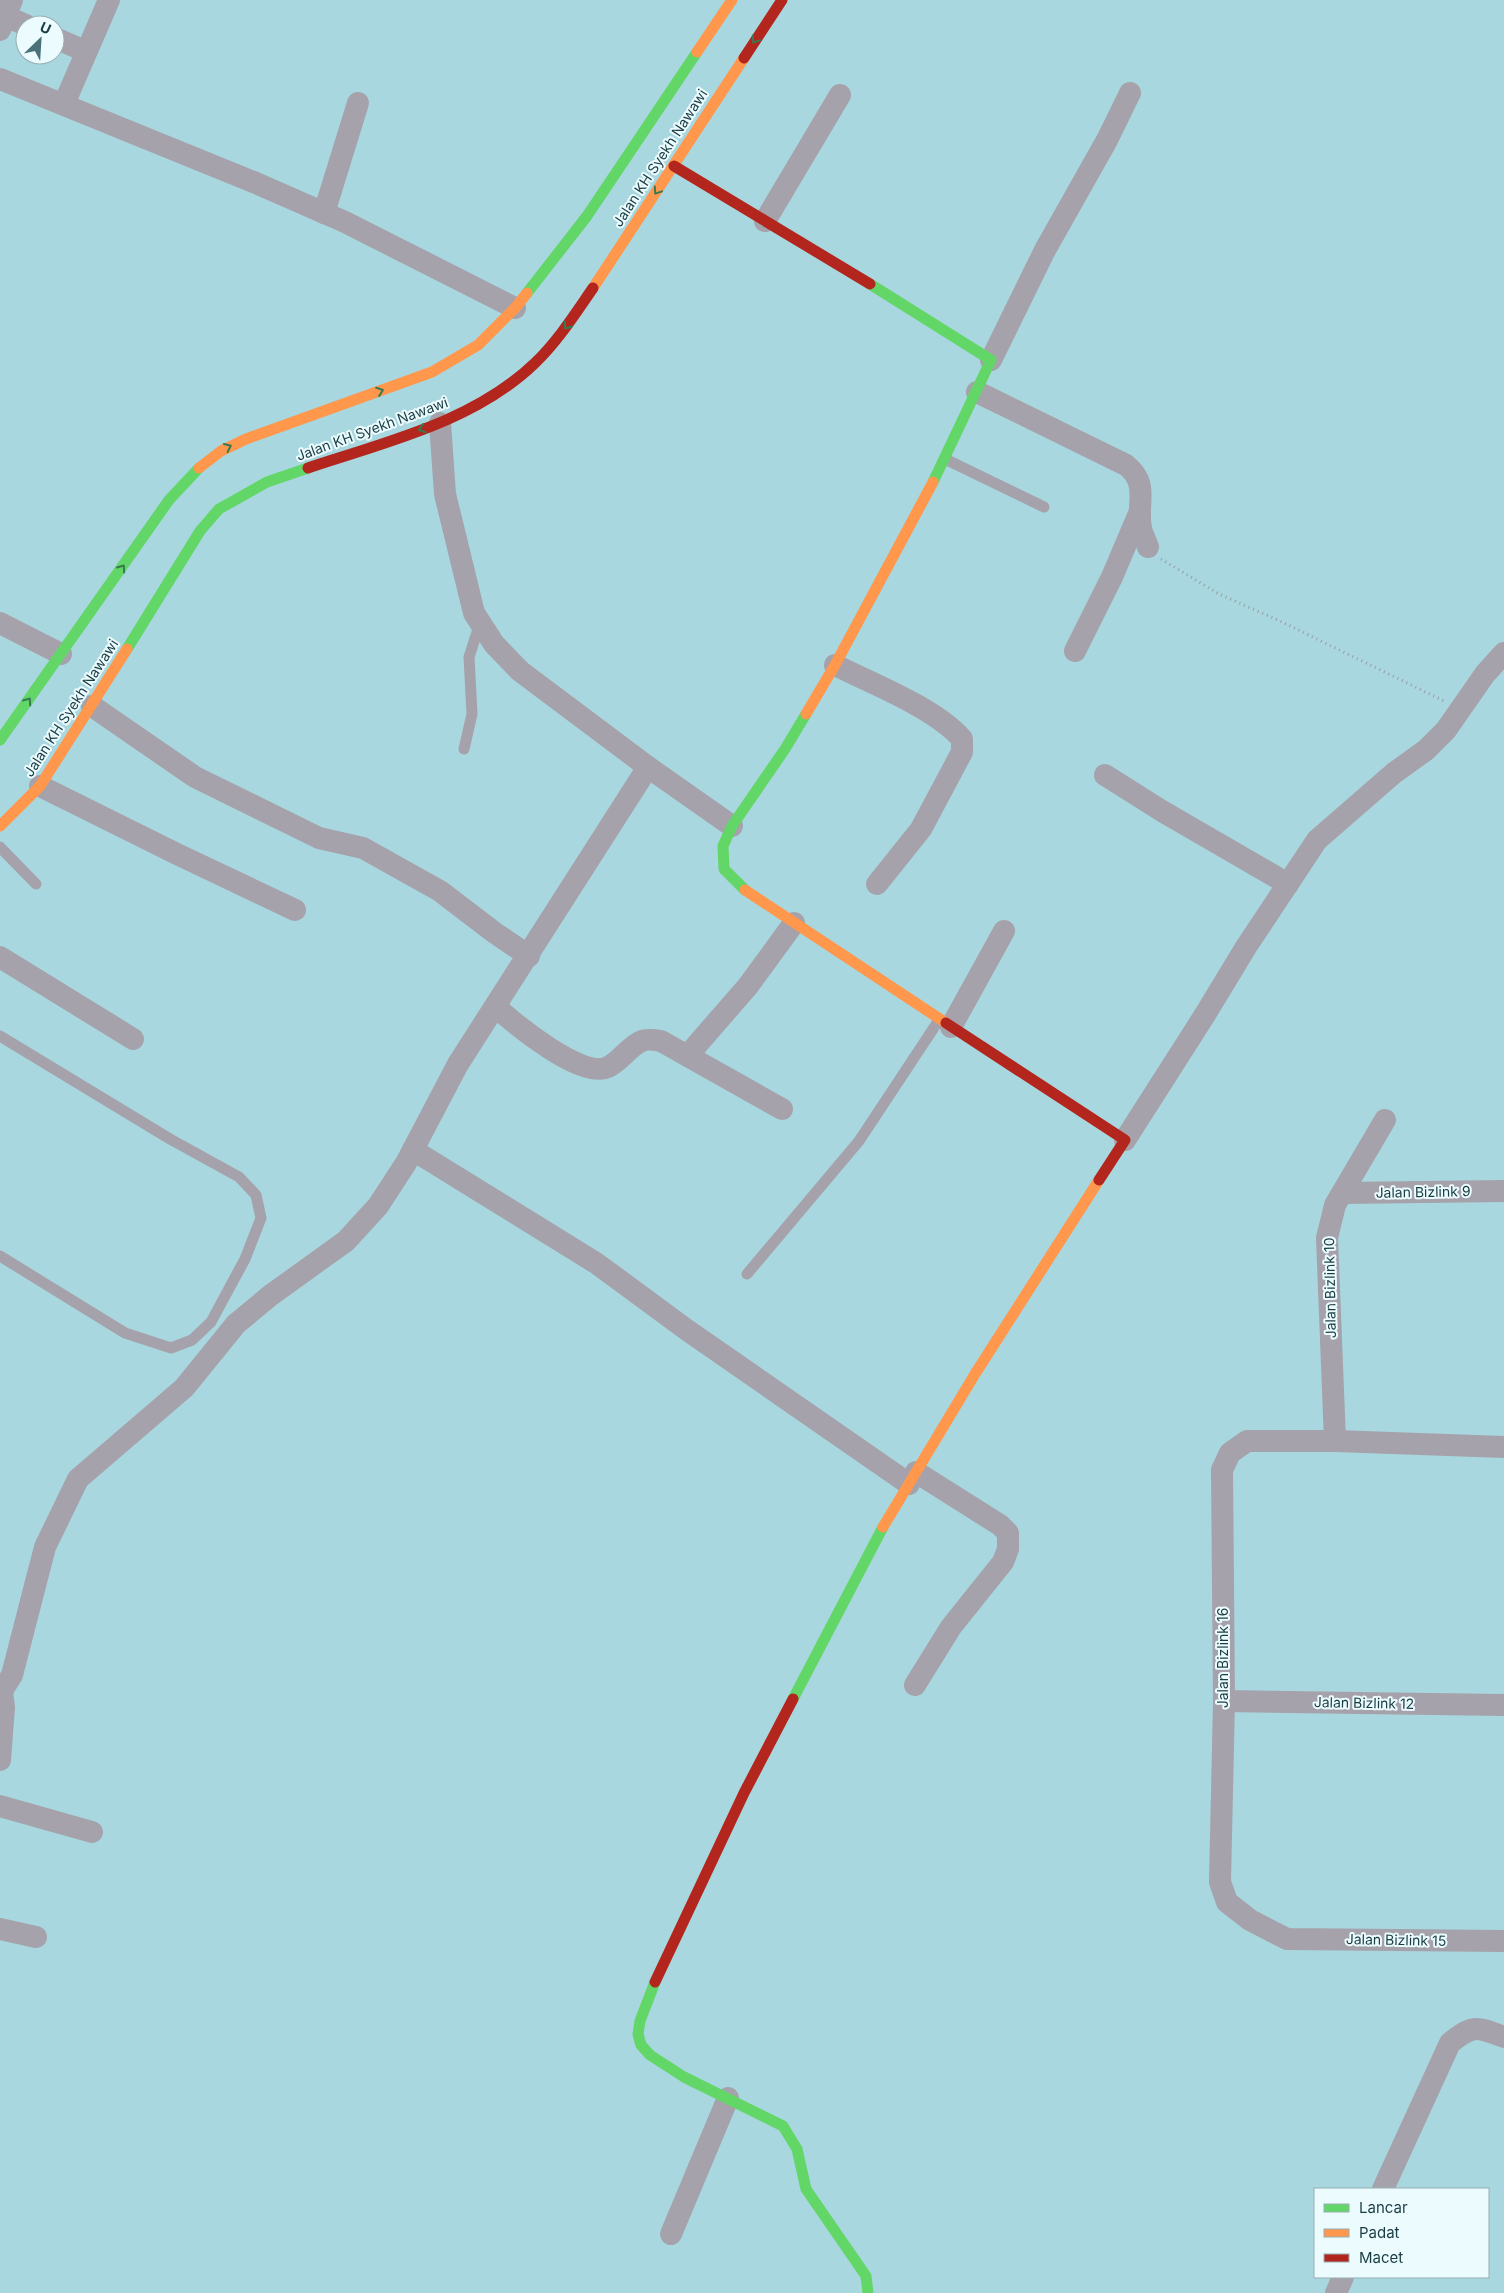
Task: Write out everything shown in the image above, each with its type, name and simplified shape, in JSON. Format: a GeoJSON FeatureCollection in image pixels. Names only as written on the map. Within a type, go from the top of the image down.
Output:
{"type":"FeatureCollection","features":[{"type":"Feature","properties":{"kind":"street"},"geometry":{"type":"LineString","coordinates":[[64,104],[85,51],[109,0]]}},
{"type":"Feature","properties":{"kind":"street","name":"Jalan KH Syekh Nawawi"},"geometry":{"type":"LineString","coordinates":[[0,740],[169,500],[194,470],[217,452],[246,439],[432,372],[478,345],[516,308],[587,216],[705,47],[732,0]]}},
{"type":"Feature","properties":{"kind":"street","name":"Jalan KH Syekh Nawawi"},"geometry":{"type":"LineString","coordinates":[[0,826],[40,786],[92,706],[200,531],[219,509],[242,494],[268,482],[440,423],[490,398],[534,364],[561,334],[674,166],[733,66],[782,0]]}},
{"type":"Feature","properties":{"kind":"street"},"geometry":{"type":"LineString","coordinates":[[65,42],[85,51]]}},
{"type":"Feature","properties":{"kind":"street"},"geometry":{"type":"LineString","coordinates":[[0,80],[64,104],[324,213],[516,308]]}},
{"type":"Feature","properties":{"kind":"street"},"geometry":{"type":"LineString","coordinates":[[1125,1140],[745,890],[724,869],[723,846],[732,826],[785,749],[835,666],[946,459],[991,360],[1046,250],[1107,140],[1130,93]]}},
{"type":"Feature","properties":{"kind":"street"},"geometry":{"type":"LineString","coordinates":[[765,220],[840,95]]}},
{"type":"Feature","properties":{"kind":"street"},"geometry":{"type":"LineString","coordinates":[[324,213],[358,103]]}},
{"type":"Feature","properties":{"kind":"street"},"geometry":{"type":"LineString","coordinates":[[674,166],[844,267],[991,360]]}},
{"type":"Feature","properties":{"kind":"street"},"geometry":{"type":"LineString","coordinates":[[977,392],[1126,465],[1134,472],[1140,483],[1141,528],[1148,547]]}},
{"type":"Feature","properties":{"kind":"street"},"geometry":{"type":"LineString","coordinates":[[440,423],[445,494],[474,613],[494,644],[520,671],[648,768],[732,826]]}},
{"type":"Feature","properties":{"kind":"street"},"geometry":{"type":"LineString","coordinates":[[1075,651],[1112,577],[1141,509]]}},
{"type":"Feature","properties":{"kind":"street"},"geometry":{"type":"LineString","coordinates":[[0,623],[61,654]]}},
{"type":"Feature","properties":{"kind":"street"},"geometry":{"type":"LineString","coordinates":[[868,2293],[866,2276],[806,2189],[801,2174],[799,2150],[794,2139],[782,2126],[659,2063],[640,2044],[639,2026],[648,1997],[744,1793],[890,1514],[1246,947],[1317,840],[1394,773],[1426,750],[1446,730],[1485,674],[1504,653]]}},
{"type":"Feature","properties":{"kind":"street"},"geometry":{"type":"LineString","coordinates":[[835,666],[924,710],[955,730],[962,739],[962,752],[921,829],[877,884]]}},
{"type":"Feature","properties":{"kind":"street"},"geometry":{"type":"LineString","coordinates":[[92,706],[195,777],[319,838],[363,848],[440,891],[529,956]]}},
{"type":"Feature","properties":{"kind":"street"},"geometry":{"type":"LineString","coordinates":[[0,1760],[4,1707],[1,1691],[12,1675],[46,1547],[78,1479],[90,1466],[144,1424],[184,1388],[236,1324],[271,1295],[346,1241],[378,1206],[413,1150],[458,1064],[648,768]]}},
{"type":"Feature","properties":{"kind":"street"},"geometry":{"type":"LineString","coordinates":[[1105,775],[1162,811],[1288,884]]}},
{"type":"Feature","properties":{"kind":"street"},"geometry":{"type":"LineString","coordinates":[[40,786],[179,856],[295,910]]}},
{"type":"Feature","properties":{"kind":"street"},"geometry":{"type":"LineString","coordinates":[[688,1055],[748,986],[794,923]]}},
{"type":"Feature","properties":{"kind":"street"},"geometry":{"type":"LineString","coordinates":[[945,1023],[1004,931]]}},
{"type":"Feature","properties":{"kind":"street"},"geometry":{"type":"LineString","coordinates":[[0,957],[133,1039]]}},
{"type":"Feature","properties":{"kind":"street"},"geometry":{"type":"LineString","coordinates":[[496,1007],[518,1026],[570,1061],[592,1068],[608,1068],[642,1040],[661,1040],[782,1109]]}},
{"type":"Feature","properties":{"kind":"street","name":"Jalan Bizlink 10"},"geometry":{"type":"LineString","coordinates":[[1335,1441],[1327,1238],[1335,1205],[1385,1120]]}},
{"type":"Feature","properties":{"kind":"street"},"geometry":{"type":"LineString","coordinates":[[413,1150],[596,1263],[687,1330],[912,1478],[1000,1525],[1008,1533],[1009,1541],[1003,1562],[951,1627],[915,1685]]}},
{"type":"Feature","properties":{"kind":"street","name":"Jalan Bizlink 9"},"geometry":{"type":"LineString","coordinates":[[1342,1193],[1504,1191]]}},
{"type":"Feature","properties":{"kind":"street","name":"Jalan Bizlink 16"},"geometry":{"type":"LineString","coordinates":[[1287,1939],[1250,1920],[1227,1902],[1220,1882],[1224,1701],[1222,1470],[1230,1453],[1247,1441],[1335,1441],[1504,1447]]}},
{"type":"Feature","properties":{"kind":"street","name":"Jalan Bizlink 12"},"geometry":{"type":"LineString","coordinates":[[1224,1701],[1504,1704]]}},
{"type":"Feature","properties":{"kind":"street"},"geometry":{"type":"LineString","coordinates":[[0,1806],[92,1832]]}},
{"type":"Feature","properties":{"kind":"street"},"geometry":{"type":"LineString","coordinates":[[0,1929],[36,1937]]}},
{"type":"Feature","properties":{"kind":"street","name":"Jalan Bizlink 15"},"geometry":{"type":"LineString","coordinates":[[1287,1939],[1504,1941]]}},
{"type":"Feature","properties":{"kind":"street"},"geometry":{"type":"LineString","coordinates":[[1383,2188],[1450,2043],[1465,2030],[1483,2029],[1504,2037]]}},
{"type":"Feature","properties":{"kind":"street"},"geometry":{"type":"LineString","coordinates":[[671,2234],[728,2098]]}},
{"type":"Feature","properties":{"kind":"street"},"geometry":{"type":"LineString","coordinates":[[1336,2293],[1343,2278]]}},
{"type":"Feature","properties":{"kind":"lane"},"geometry":{"type":"LineString","coordinates":[[946,459],[1044,507]]}},
{"type":"Feature","properties":{"kind":"lane"},"geometry":{"type":"LineString","coordinates":[[464,749],[472,714],[469,657],[480,623]]}},
{"type":"Feature","properties":{"kind":"lane"},"geometry":{"type":"LineString","coordinates":[[0,847],[36,884]]}},
{"type":"Feature","properties":{"kind":"lane"},"geometry":{"type":"LineString","coordinates":[[747,1274],[859,1141],[945,1023]]}},
{"type":"Feature","properties":{"kind":"lane"},"geometry":{"type":"LineString","coordinates":[[0,1036],[170,1139],[239,1177],[256,1195],[261,1218],[246,1259],[212,1322],[192,1340],[171,1348],[125,1333],[0,1256]]}},
{"type":"Feature","properties":{"kind":"path"},"geometry":{"type":"LineString","coordinates":[[1148,547],[1163,560],[1219,594],[1461,709]]}},
{"type":"Feature","properties":{"kind":"traffic: fast"},"geometry":{"type":"LineString","coordinates":[[527,293],[587,216],[697,52]]}},
{"type":"Feature","properties":{"kind":"traffic: fast"},"geometry":{"type":"LineString","coordinates":[[870,284],[991,360],[933,482]]}},
{"type":"Feature","properties":{"kind":"traffic: fast"},"geometry":{"type":"LineString","coordinates":[[0,740],[169,500],[199,468]]}},
{"type":"Feature","properties":{"kind":"traffic: fast"},"geometry":{"type":"LineString","coordinates":[[127,649],[200,531],[219,509],[267,482],[308,468]]}},
{"type":"Feature","properties":{"kind":"traffic: fast"},"geometry":{"type":"LineString","coordinates":[[745,890],[724,869],[723,846],[732,826],[785,749],[806,714]]}},
{"type":"Feature","properties":{"kind":"traffic: fast"},"geometry":{"type":"LineString","coordinates":[[793,1699],[883,1527]]}},
{"type":"Feature","properties":{"kind":"traffic: fast"},"geometry":{"type":"LineString","coordinates":[[655,1982],[640,2021],[638,2034],[641,2045],[650,2055],[684,2077],[783,2126],[797,2149],[806,2189],[866,2276],[868,2293]]}},
{"type":"Feature","properties":{"kind":"traffic: slow"},"geometry":{"type":"LineString","coordinates":[[697,52],[732,0]]}},
{"type":"Feature","properties":{"kind":"traffic: slow"},"geometry":{"type":"LineString","coordinates":[[593,288],[744,58]]}},
{"type":"Feature","properties":{"kind":"traffic: slow"},"geometry":{"type":"LineString","coordinates":[[199,468],[221,451],[246,439],[432,372],[478,345],[515,308],[527,293]]}},
{"type":"Feature","properties":{"kind":"traffic: slow"},"geometry":{"type":"LineString","coordinates":[[806,714],[835,665],[933,482]]}},
{"type":"Feature","properties":{"kind":"traffic: slow"},"geometry":{"type":"LineString","coordinates":[[0,826],[40,786],[127,649]]}},
{"type":"Feature","properties":{"kind":"traffic: slow"},"geometry":{"type":"LineString","coordinates":[[745,890],[946,1023]]}},
{"type":"Feature","properties":{"kind":"traffic: slow"},"geometry":{"type":"LineString","coordinates":[[883,1527],[975,1374],[1099,1180]]}},
{"type":"Feature","properties":{"kind":"traffic: jam"},"geometry":{"type":"LineString","coordinates":[[744,58],[782,0]]}},
{"type":"Feature","properties":{"kind":"traffic: jam"},"geometry":{"type":"LineString","coordinates":[[674,166],[870,284]]}},
{"type":"Feature","properties":{"kind":"traffic: jam"},"geometry":{"type":"LineString","coordinates":[[308,468],[428,428],[485,401],[511,383],[543,355],[566,327],[593,288]]}},
{"type":"Feature","properties":{"kind":"traffic: jam"},"geometry":{"type":"LineString","coordinates":[[946,1023],[1125,1140],[1099,1180]]}},
{"type":"Feature","properties":{"kind":"traffic: jam"},"geometry":{"type":"LineString","coordinates":[[655,1982],[744,1793],[793,1699]]}}]}
